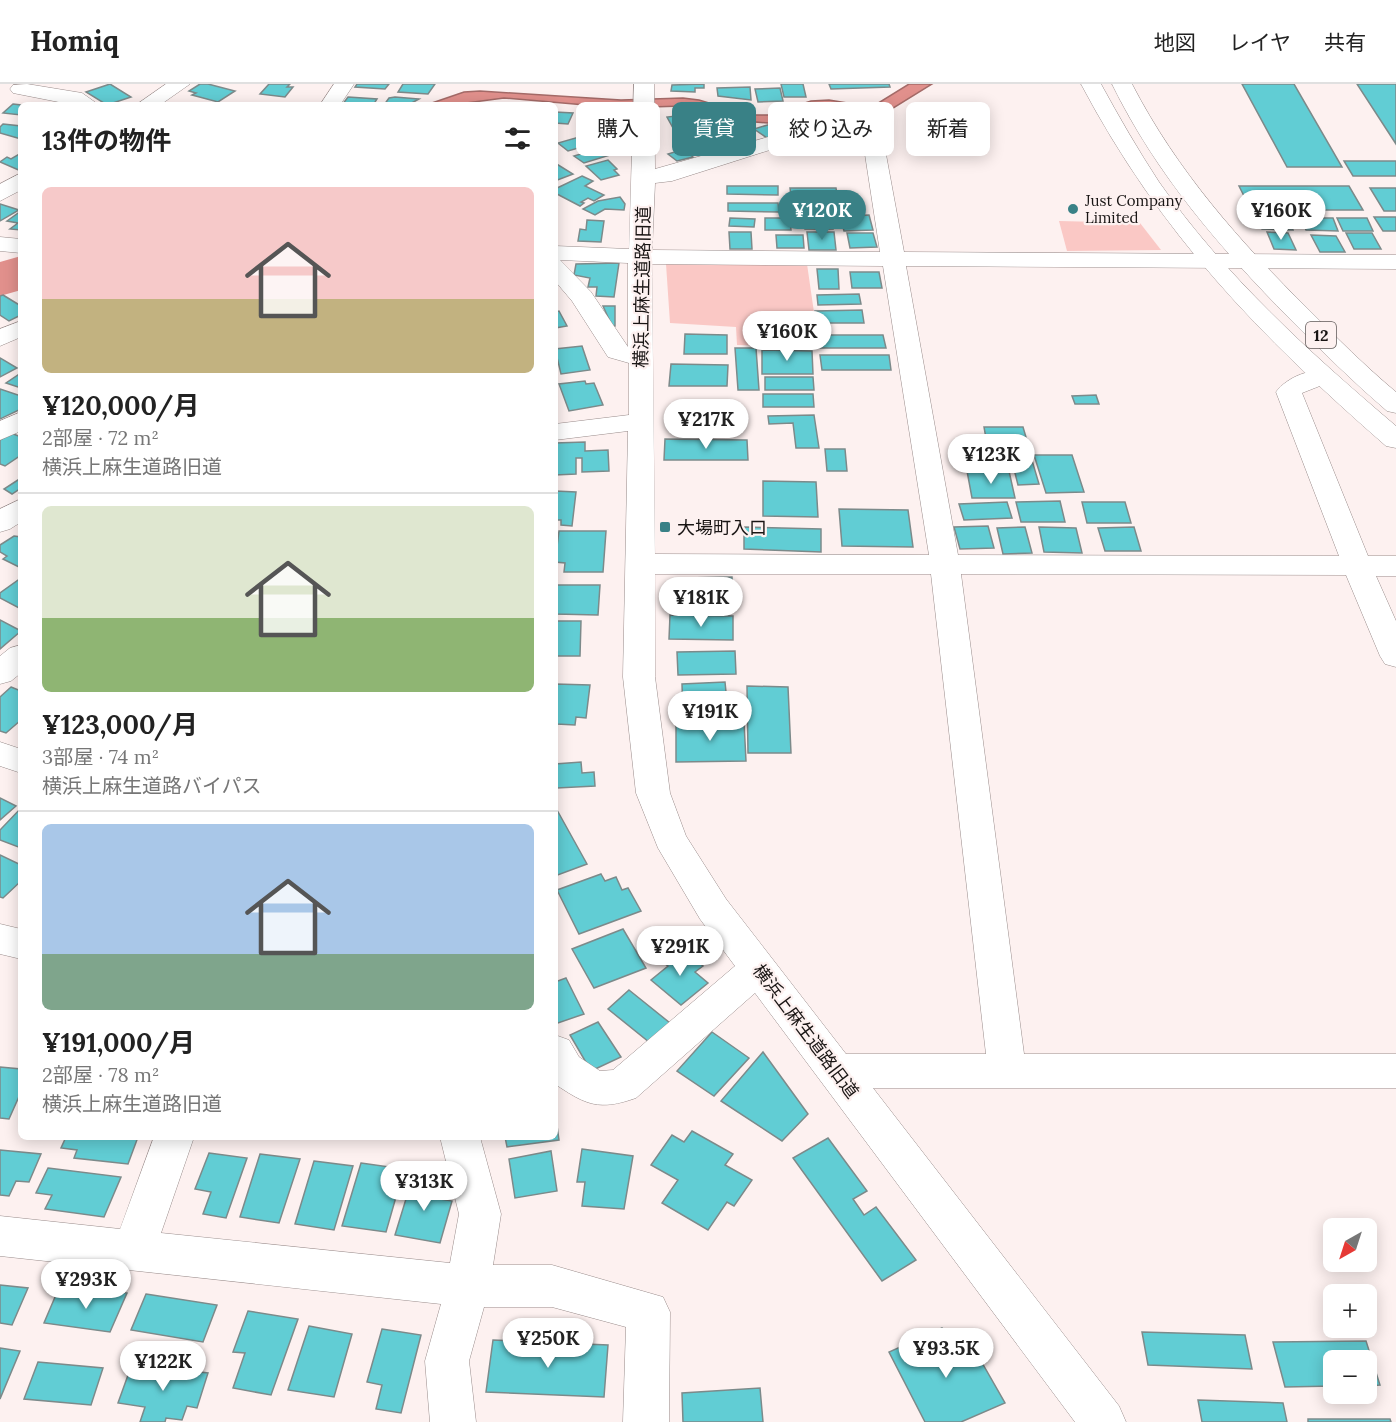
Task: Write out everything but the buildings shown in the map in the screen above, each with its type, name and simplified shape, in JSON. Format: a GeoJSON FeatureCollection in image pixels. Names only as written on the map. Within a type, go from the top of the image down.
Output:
{"type":"FeatureCollection","features":[{"type":"Feature","properties":{"kind":"street"},"geometry":{"type":"LineString","coordinates":[[151,102],[180,84]]}},
{"type":"Feature","properties":{"kind":"street"},"geometry":{"type":"LineString","coordinates":[[332,102],[344,84]]}},
{"type":"Feature","properties":{"kind":"street","name":"12"},"geometry":{"type":"LineString","coordinates":[[1091,84],[1144,176],[1209,260],[1321,377],[1396,440]]}},
{"type":"Feature","properties":{"kind":"street","name":"12"},"geometry":{"type":"LineString","coordinates":[[1122,84],[1171,168],[1249,262],[1327,342],[1396,405]]}},
{"type":"Feature","properties":{"kind":"street"},"geometry":{"type":"LineString","coordinates":[[17,91],[75,97],[84,102]]}},
{"type":"Feature","properties":{"kind":"street","name":"横浜上麻生道路旧道"},"geometry":{"type":"LineString","coordinates":[[644,98],[644,176],[640,257],[642,421],[639,677],[653,793],[676,849],[713,909],[1102,1422]]}},
{"type":"Feature","properties":{"kind":"street"},"geometry":{"type":"LineString","coordinates":[[644,176],[664,176],[768,143]]}},
{"type":"Feature","properties":{"kind":"street"},"geometry":{"type":"LineString","coordinates":[[875,156],[945,564],[1007,1071]]}},
{"type":"Feature","properties":{"kind":"street"},"geometry":{"type":"LineString","coordinates":[[0,194],[18,182]]}},
{"type":"Feature","properties":{"kind":"street"},"geometry":{"type":"LineString","coordinates":[[0,243],[18,246]]}},
{"type":"Feature","properties":{"kind":"street"},"geometry":{"type":"LineString","coordinates":[[558,253],[617,254],[640,257],[1396,262]]}},
{"type":"Feature","properties":{"kind":"street"},"geometry":{"type":"LineString","coordinates":[[558,269],[582,297],[617,352],[641,358]]}},
{"type":"Feature","properties":{"kind":"street"},"geometry":{"type":"LineString","coordinates":[[0,338],[18,329]]}},
{"type":"Feature","properties":{"kind":"street"},"geometry":{"type":"LineString","coordinates":[[1321,377],[1294,386],[1289,392],[1358,568],[1396,656]]}},
{"type":"Feature","properties":{"kind":"street"},"geometry":{"type":"LineString","coordinates":[[558,432],[642,421]]}},
{"type":"Feature","properties":{"kind":"street"},"geometry":{"type":"LineString","coordinates":[[0,432],[18,422]]}},
{"type":"Feature","properties":{"kind":"street"},"geometry":{"type":"LineString","coordinates":[[0,523],[18,510]]}},
{"type":"Feature","properties":{"kind":"street"},"geometry":{"type":"LineString","coordinates":[[641,564],[1396,567]]}},
{"type":"Feature","properties":{"kind":"street"},"geometry":{"type":"LineString","coordinates":[[0,673],[18,658]]}},
{"type":"Feature","properties":{"kind":"street"},"geometry":{"type":"LineString","coordinates":[[0,754],[18,760]]}},
{"type":"Feature","properties":{"kind":"street"},"geometry":{"type":"LineString","coordinates":[[0,939],[18,943]]}},
{"type":"Feature","properties":{"kind":"street"},"geometry":{"type":"LineString","coordinates":[[558,1058],[564,1069],[594,1089],[622,1086],[758,968]]}},
{"type":"Feature","properties":{"kind":"street"},"geometry":{"type":"LineString","coordinates":[[837,1071],[1396,1071]]}},
{"type":"Feature","properties":{"kind":"street"},"geometry":{"type":"LineString","coordinates":[[134,1250],[173,1140]]}},
{"type":"Feature","properties":{"kind":"street"},"geometry":{"type":"LineString","coordinates":[[453,1422],[447,1361],[468,1286],[480,1214],[461,1140]]}},
{"type":"Feature","properties":{"kind":"street"},"geometry":{"type":"LineString","coordinates":[[0,1236],[468,1286],[552,1286],[648,1312],[646,1422]]}},
{"type":"Feature","properties":{"kind":"shaded area"},"geometry":{"type":"Polygon","coordinates":[[[909,84],[932,84],[894,108],[894,102],[880,102],[909,84]]]}},
{"type":"Feature","properties":{"kind":"shaded area"},"geometry":{"type":"Polygon","coordinates":[[[480,91],[621,100],[683,98],[706,102],[672,102],[672,106],[660,107],[660,102],[576,102],[576,104],[504,98],[474,102],[435,102],[464,92],[480,91]]]}},
{"type":"Feature","properties":{"kind":"shaded area"},"geometry":{"type":"Polygon","coordinates":[[[811,101],[841,102],[808,102],[811,101]]]}},
{"type":"Feature","properties":{"kind":"shaded area"},"geometry":{"type":"Polygon","coordinates":[[[756,115],[768,115],[768,123],[756,122],[756,115]]]}},
{"type":"Feature","properties":{"kind":"shaded area"},"geometry":{"type":"Polygon","coordinates":[[[1059,221],[1140,223],[1161,250],[1067,251],[1059,221]]]}},
{"type":"Feature","properties":{"kind":"shaded area"},"geometry":{"type":"Polygon","coordinates":[[[666,264],[807,264],[819,347],[737,345],[736,327],[670,323],[666,264]]]}},
{"type":"Feature","properties":{"kind":"waterway"},"geometry":{"type":"LineString","coordinates":[[0,281],[18,272]]}},
{"type":"Feature","properties":{"kind":"place","name":"Just Company Limited"},"geometry":{"type":"Point","coordinates":[1073,209]}},
{"type":"Feature","properties":{"kind":"place","name":"大場町入口"},"geometry":{"type":"Point","coordinates":[665,527]}}]}
